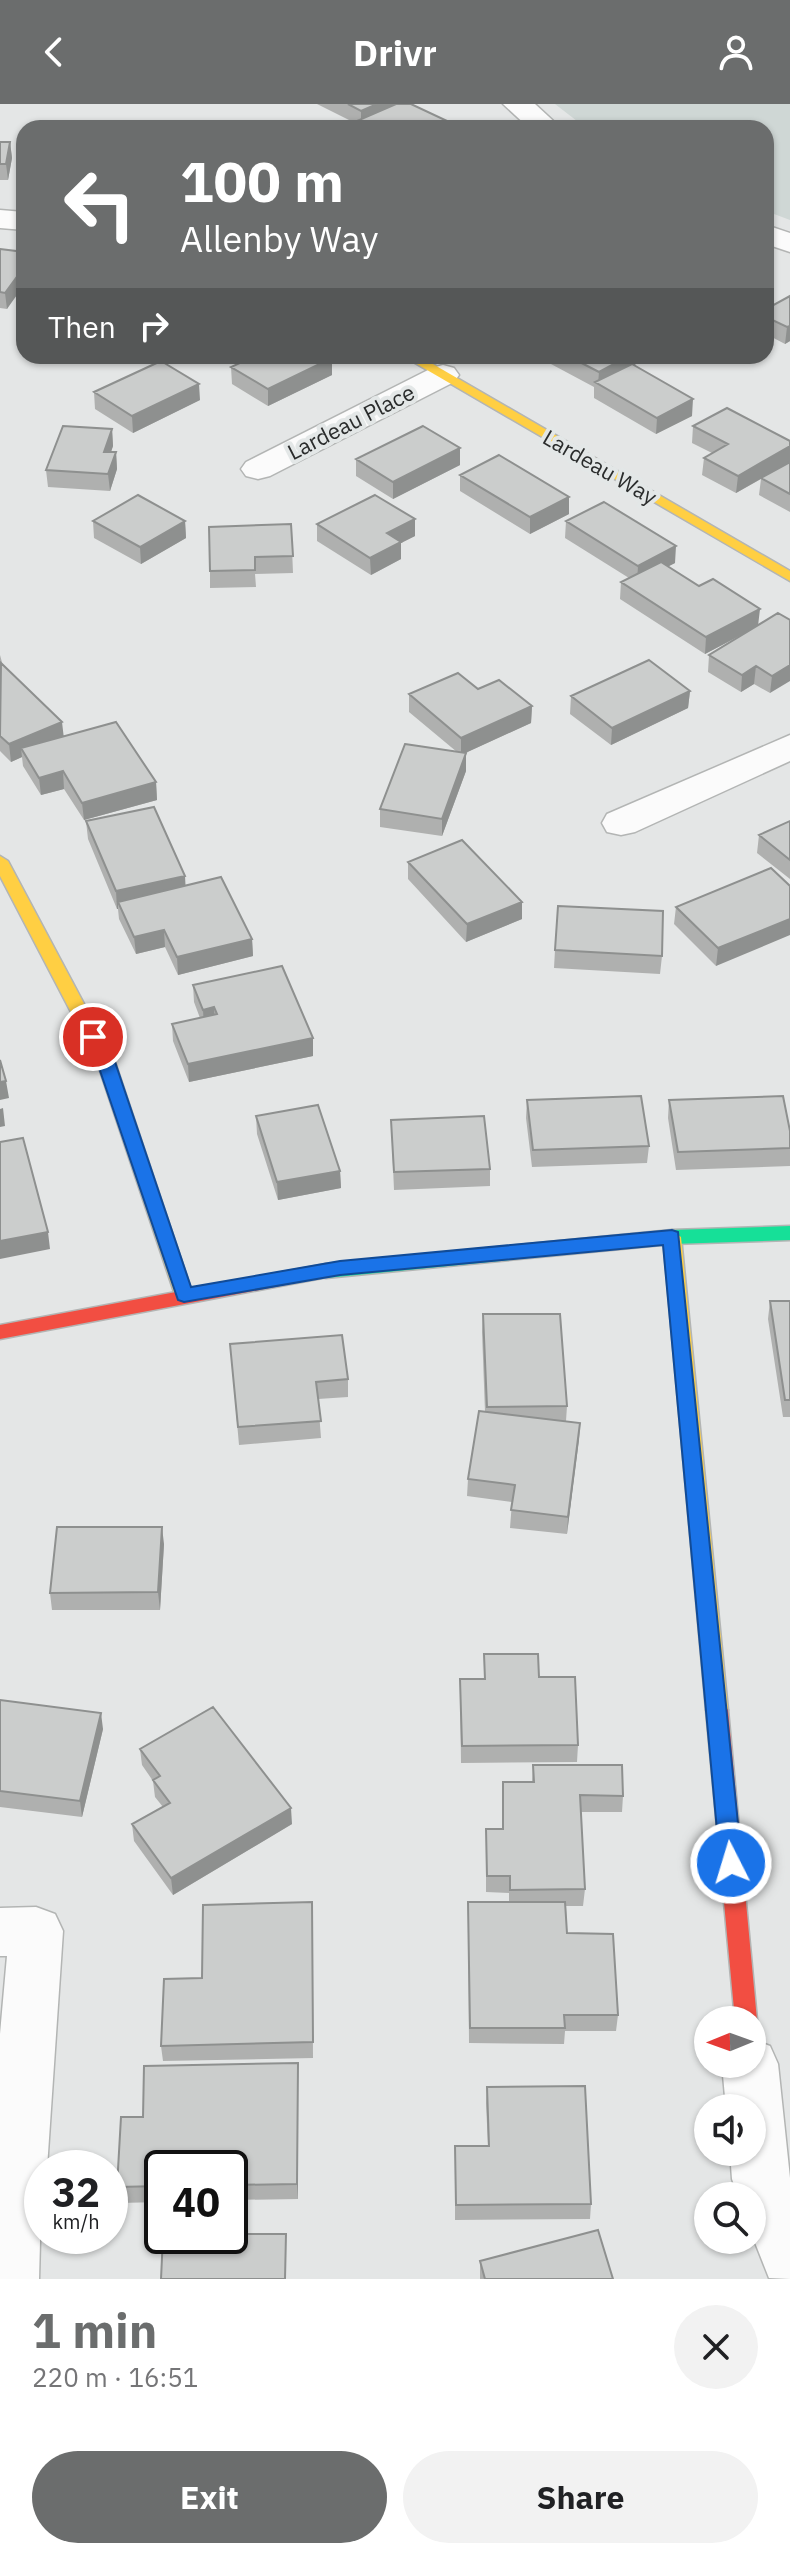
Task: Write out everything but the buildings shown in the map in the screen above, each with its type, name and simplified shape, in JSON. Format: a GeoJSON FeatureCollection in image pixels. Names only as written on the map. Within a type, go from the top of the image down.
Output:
{"type":"FeatureCollection","features":[{"type":"Feature","properties":{"kind":"street"},"geometry":{"type":"LineString","coordinates":[[517,104],[537,120]]}},
{"type":"Feature","properties":{"kind":"street","name":"Lardeau Way"},"geometry":{"type":"LineString","coordinates":[[424,364],[790,577]]}},
{"type":"Feature","properties":{"kind":"street","name":"Lardeau Place"},"geometry":{"type":"LineString","coordinates":[[258,469],[443,375]]}},
{"type":"Feature","properties":{"kind":"street"},"geometry":{"type":"LineString","coordinates":[[621,823],[790,747]]}},
{"type":"Feature","properties":{"kind":"street"},"geometry":{"type":"LineString","coordinates":[[0,861],[106,1062],[184,1295]]}},
{"type":"Feature","properties":{"kind":"street"},"geometry":{"type":"LineString","coordinates":[[0,1332],[340,1268],[672,1237],[790,1233]]}},
{"type":"Feature","properties":{"kind":"street"},"geometry":{"type":"LineString","coordinates":[[672,1237],[745,2006]]}},
{"type":"Feature","properties":{"kind":"street"},"geometry":{"type":"LineString","coordinates":[[0,1932],[36,1931],[9,2279]]}},
{"type":"Feature","properties":{"kind":"street"},"geometry":{"type":"LineString","coordinates":[[751,2078],[761,2179],[790,2258]]}},
{"type":"Feature","properties":{"kind":"shaded area"},"geometry":{"type":"Polygon","coordinates":[[[555,104],[790,104],[790,220],[774,214],[774,120],[576,120],[555,104]]]}},
{"type":"Feature","properties":{"kind":"traffic: fast"},"geometry":{"type":"LineString","coordinates":[[326,1271],[672,1237],[790,1233]]}},
{"type":"Feature","properties":{"kind":"traffic: slow"},"geometry":{"type":"LineString","coordinates":[[424,364],[790,577]]}},
{"type":"Feature","properties":{"kind":"traffic: slow"},"geometry":{"type":"LineString","coordinates":[[0,861],[106,1062],[184,1295]]}},
{"type":"Feature","properties":{"kind":"traffic: slow"},"geometry":{"type":"LineString","coordinates":[[672,1237],[717,1710]]}},
{"type":"Feature","properties":{"kind":"traffic: jam"},"geometry":{"type":"LineString","coordinates":[[0,1332],[326,1271]]}},
{"type":"Feature","properties":{"kind":"traffic: jam"},"geometry":{"type":"LineString","coordinates":[[717,1710],[745,2006]]}},
{"type":"Feature","properties":{"kind":"route"},"geometry":{"type":"LineString","coordinates":[[93,1037],[106,1062],[184,1295],[340,1268],[672,1237],[731,1863]]}}]}
